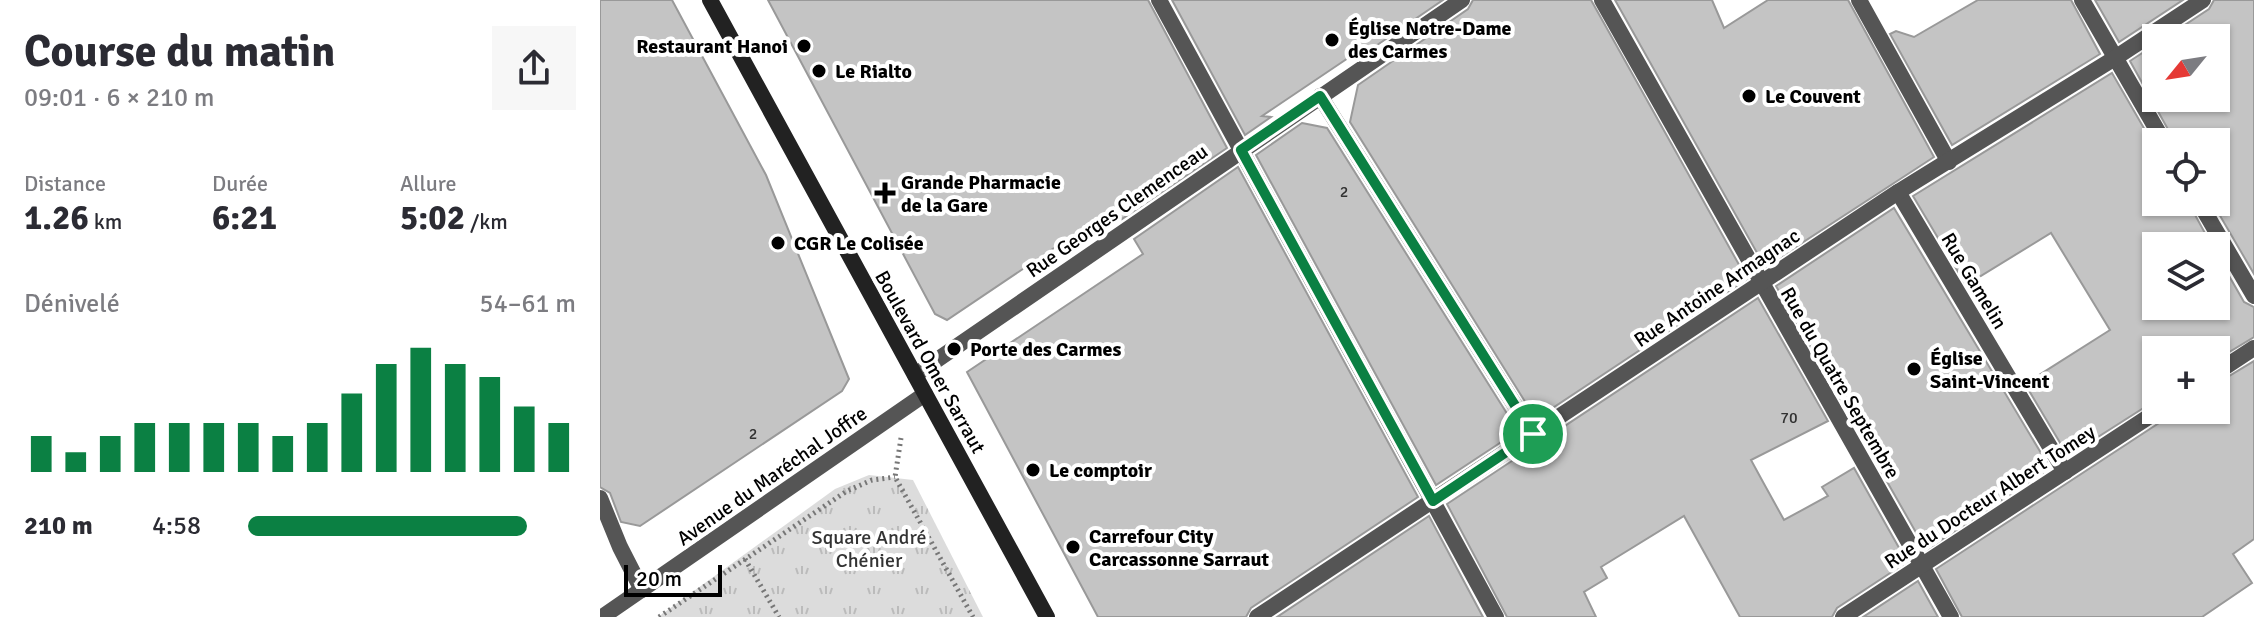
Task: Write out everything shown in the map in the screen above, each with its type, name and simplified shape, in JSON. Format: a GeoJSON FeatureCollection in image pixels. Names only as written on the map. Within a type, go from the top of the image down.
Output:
{"type":"FeatureCollection","features":[{"type":"Feature","properties":{"kind":"main road","name":"Boulevard Omer Sarraut"},"geometry":{"type":"LineString","coordinates":[[715,2],[1047,617]]}},
{"type":"Feature","properties":{"kind":"street"},"geometry":{"type":"LineString","coordinates":[[1159,0],[1496,617]]}},
{"type":"Feature","properties":{"kind":"street","name":"Rue Georges Clemenceau"},"geometry":{"type":"LineString","coordinates":[[915,375],[1462,0]]}},
{"type":"Feature","properties":{"kind":"street","name":"Rue du Quatre Septembre"},"geometry":{"type":"LineString","coordinates":[[1602,0],[1951,617]]}},
{"type":"Feature","properties":{"kind":"street"},"geometry":{"type":"LineString","coordinates":[[1859,0],[1949,162]]}},
{"type":"Feature","properties":{"kind":"street"},"geometry":{"type":"LineString","coordinates":[[2082,0],[2156,128]]}},
{"type":"Feature","properties":{"kind":"street","name":"Rue Antoine Armagnac"},"geometry":{"type":"LineString","coordinates":[[1257,617],[1898,192],[2203,0]]}},
{"type":"Feature","properties":{"kind":"street"},"geometry":{"type":"LineString","coordinates":[[1320,96],[1533,434]]}},
{"type":"Feature","properties":{"kind":"street","name":"Rue Gamelin"},"geometry":{"type":"LineString","coordinates":[[1898,192],[2065,472]]}},
{"type":"Feature","properties":{"kind":"street"},"geometry":{"type":"LineString","coordinates":[[2207,216],[2254,296]]}},
{"type":"Feature","properties":{"kind":"street"},"geometry":{"type":"LineString","coordinates":[[2230,364],[2254,348]]}},
{"type":"Feature","properties":{"kind":"street","name":"Avenue du Maréchal Joffre"},"geometry":{"type":"LineString","coordinates":[[602,617],[925,394]]}},
{"type":"Feature","properties":{"kind":"street","name":"Rue du Docteur Albert Tomey"},"geometry":{"type":"LineString","coordinates":[[1843,617],[2142,421]]}},
{"type":"Feature","properties":{"kind":"street"},"geometry":{"type":"LineString","coordinates":[[600,498],[642,590]]}},
{"type":"Feature","properties":{"kind":"path"},"geometry":{"type":"LineString","coordinates":[[659,617],[847,491],[872,480],[895,477],[973,617]]}},
{"type":"Feature","properties":{"kind":"path"},"geometry":{"type":"LineString","coordinates":[[745,559],[779,617]]}},
{"type":"Feature","properties":{"kind":"green space","name":"Square André Chénier"},"geometry":{"type":"Polygon","coordinates":[[[869,475],[913,480],[983,617],[658,617],[835,489],[869,475]]]}},
{"type":"Feature","properties":{"kind":"building"},"geometry":{"type":"Polygon","coordinates":[[[600,0],[672,0],[766,175],[849,379],[842,391],[640,526],[621,522],[610,493],[600,487],[600,0]]]}},
{"type":"Feature","properties":{"kind":"building"},"geometry":{"type":"Polygon","coordinates":[[[768,0],[1148,0],[1227,148],[1122,219],[1115,207],[947,320],[935,314],[768,0]]]}},
{"type":"Feature","properties":{"kind":"building"},"geometry":{"type":"Polygon","coordinates":[[[1172,0],[1443,0],[1364,54],[1366,46],[1262,116],[1271,117],[1245,135],[1172,0]]]}},
{"type":"Feature","properties":{"kind":"building"},"geometry":{"type":"Polygon","coordinates":[[[1473,0],[1591,0],[1747,279],[1536,419],[1350,122],[1358,85],[1468,9],[1473,0]]]}},
{"type":"Feature","properties":{"kind":"building"},"geometry":{"type":"Polygon","coordinates":[[[1615,0],[1712,0],[1724,28],[1768,0],[1848,0],[1934,157],[1765,267],[1615,0]]]}},
{"type":"Feature","properties":{"kind":"building"},"geometry":{"type":"Polygon","coordinates":[[[1978,0],[2071,0],[2100,54],[1952,145],[1890,34],[1896,31],[1914,37],[1978,0]]]}},
{"type":"Feature","properties":{"kind":"building"},"geometry":{"type":"Polygon","coordinates":[[[2095,0],[2183,0],[2142,24],[2119,42],[2095,0]]]}},
{"type":"Feature","properties":{"kind":"building"},"geometry":{"type":"Polygon","coordinates":[[[2214,0],[2254,0],[2254,274],[2220,216],[2230,216],[2230,128],[2167,128],[2158,112],[2230,112],[2230,24],[2186,24],[2209,9],[2214,0]]]}},
{"type":"Feature","properties":{"kind":"building"},"geometry":{"type":"Polygon","coordinates":[[[2142,53],[2142,83],[2130,61],[2142,53]]]}},
{"type":"Feature","properties":{"kind":"building"},"geometry":{"type":"Polygon","coordinates":[[[2112,73],[2144,128],[2142,216],[2196,216],[2204,232],[2142,232],[2142,320],[2230,320],[2230,278],[2244,302],[2254,307],[2254,337],[2230,352],[2230,336],[2142,336],[2142,409],[2068,456],[2025,384],[2110,330],[2051,233],[1966,285],[1913,196],[2112,73]]]}},
{"type":"Feature","properties":{"kind":"building"},"geometry":{"type":"Polygon","coordinates":[[[1302,123],[1327,128],[1518,431],[1436,485],[1256,155],[1302,123]]]}},
{"type":"Feature","properties":{"kind":"building"},"geometry":{"type":"Polygon","coordinates":[[[1238,167],[1418,497],[1251,608],[1246,617],[1098,617],[967,372],[1143,254],[1134,239],[1238,167]]]}},
{"type":"Feature","properties":{"kind":"building","name":"Église Saint-Vincent"},"geometry":{"type":"Polygon","coordinates":[[[1894,208],[2050,468],[1926,550],[1873,457],[1880,453],[1853,409],[1848,412],[1776,286],[1894,208]]]}},
{"type":"Feature","properties":{"kind":"building"},"geometry":{"type":"Polygon","coordinates":[[[1758,298],[1828,421],[1751,460],[1784,520],[1828,496],[1822,487],[1854,468],[1907,562],[1837,608],[1832,617],[1740,617],[1684,516],[1601,567],[1607,578],[1584,592],[1596,617],[1507,617],[1447,504],[1758,298]]]}},
{"type":"Feature","properties":{"kind":"building"},"geometry":{"type":"Polygon","coordinates":[[[2254,361],[2254,539],[2233,554],[2252,583],[2202,617],[1962,617],[1936,569],[2157,424],[2230,424],[2230,376],[2254,361]]]}},
{"type":"Feature","properties":{"kind":"building"},"geometry":{"type":"Polygon","coordinates":[[[1429,516],[1483,617],[1277,617],[1429,516]]]}},
{"type":"Feature","properties":{"kind":"building"},"geometry":{"type":"Polygon","coordinates":[[[1918,581],[1938,617],[1863,617],[1918,581]]]}},
{"type":"Feature","properties":{"kind":"place","name":"Église Notre-Dame des Carmes"},"geometry":{"type":"Point","coordinates":[1332,40]}},
{"type":"Feature","properties":{"kind":"place","name":"Restaurant Hanoi"},"geometry":{"type":"Point","coordinates":[804,46]}},
{"type":"Feature","properties":{"kind":"place","name":"Le Rialto"},"geometry":{"type":"Point","coordinates":[819,71]}},
{"type":"Feature","properties":{"kind":"place","name":"Le Couvent"},"geometry":{"type":"Point","coordinates":[1749,96]}},
{"type":"Feature","properties":{"kind":"place","name":"Grande Pharmacie de la Gare"},"geometry":{"type":"Point","coordinates":[885,193]}},
{"type":"Feature","properties":{"kind":"place","name":"CGR Le Colisée"},"geometry":{"type":"Point","coordinates":[778,243]}},
{"type":"Feature","properties":{"kind":"place","name":"Porte des Carmes"},"geometry":{"type":"Point","coordinates":[954,349]}},
{"type":"Feature","properties":{"kind":"place","name":"Église Saint-Vincent"},"geometry":{"type":"Point","coordinates":[1914,369]}},
{"type":"Feature","properties":{"kind":"place","name":"Le comptoir"},"geometry":{"type":"Point","coordinates":[1033,470]}},
{"type":"Feature","properties":{"kind":"place","name":"Carrefour City Carcassonne Sarraut"},"geometry":{"type":"Point","coordinates":[1073,547]}},
{"type":"Feature","properties":{"kind":"route"},"geometry":{"type":"LineString","coordinates":[[1320,96],[1533,434],[1433,501],[1241,150],[1320,96]]}}]}
